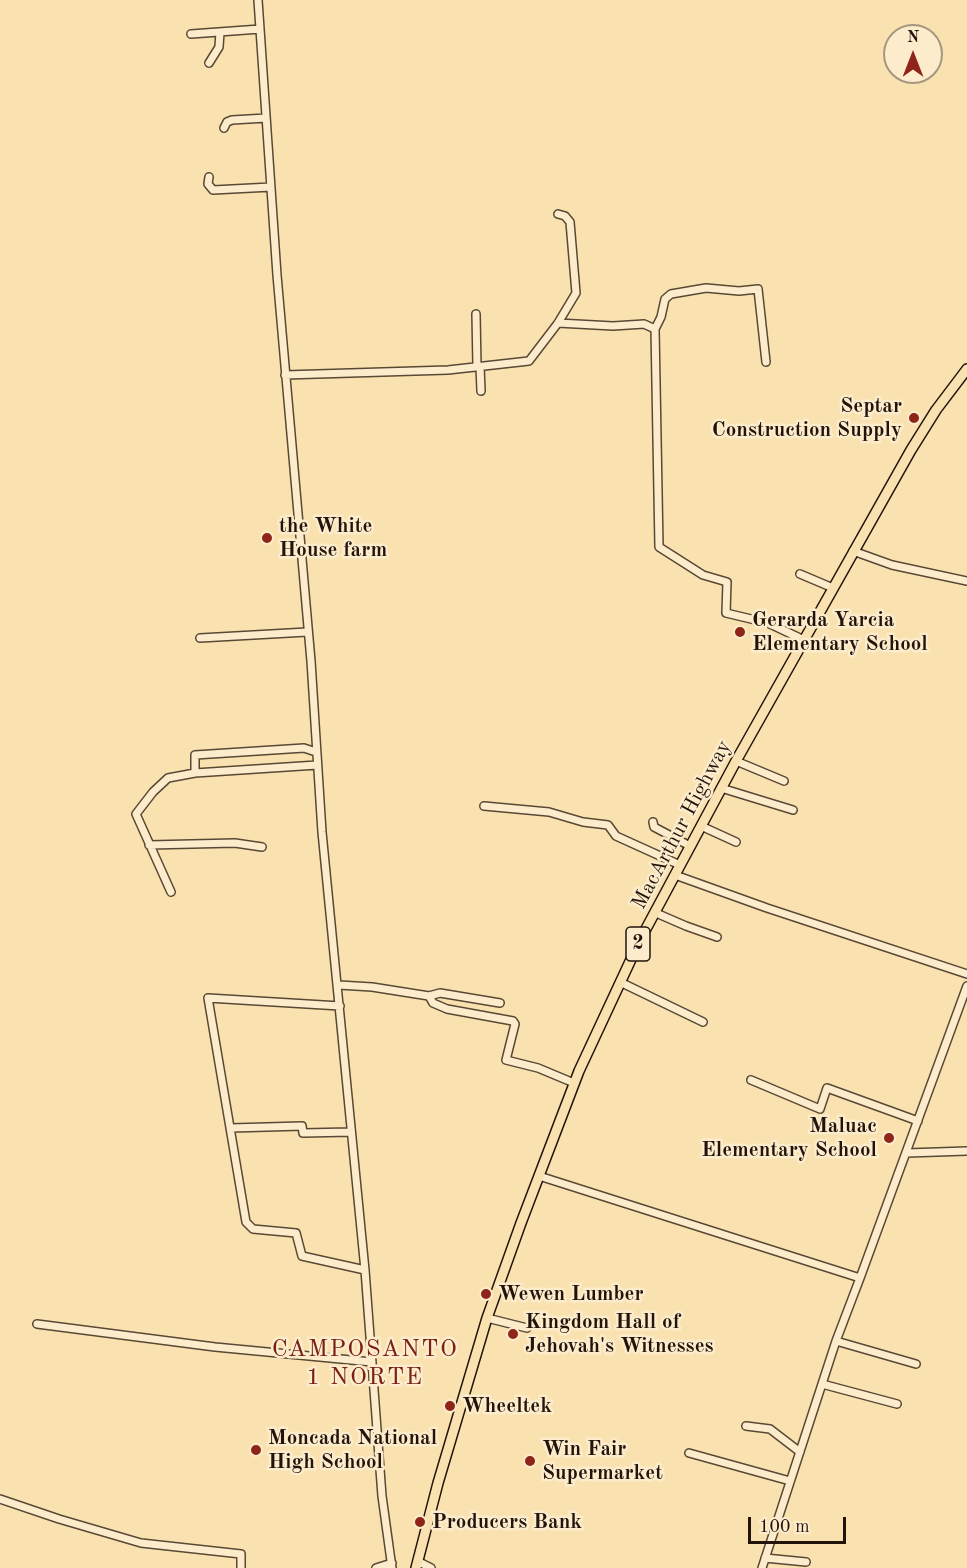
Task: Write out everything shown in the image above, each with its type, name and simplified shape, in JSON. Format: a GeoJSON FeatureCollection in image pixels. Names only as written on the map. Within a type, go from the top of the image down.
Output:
{"type":"FeatureCollection","features":[{"type":"Feature","properties":{"kind":"highway","name":"MacArthur Highway"},"geometry":{"type":"LineString","coordinates":[[418,1565],[440,1475],[487,1318],[574,1083],[640,940],[721,788],[925,427],[967,369]]}},
{"type":"Feature","properties":{"kind":"street"},"geometry":{"type":"LineString","coordinates":[[258,0],[285,375],[311,661],[317,765],[365,1270],[381,1487],[392,1565],[376,1568]]}},
{"type":"Feature","properties":{"kind":"street"},"geometry":{"type":"LineString","coordinates":[[191,34],[260,29]]}},
{"type":"Feature","properties":{"kind":"street"},"geometry":{"type":"LineString","coordinates":[[209,63],[219,47],[220,32]]}},
{"type":"Feature","properties":{"kind":"street"},"geometry":{"type":"LineString","coordinates":[[224,128],[227,122],[232,120],[266,118]]}},
{"type":"Feature","properties":{"kind":"street"},"geometry":{"type":"LineString","coordinates":[[209,177],[208,184],[213,190],[271,187]]}},
{"type":"Feature","properties":{"kind":"street"},"geometry":{"type":"LineString","coordinates":[[285,375],[448,370],[520,364],[529,361],[558,323],[576,293],[570,222],[568,218],[558,214]]}},
{"type":"Feature","properties":{"kind":"street"},"geometry":{"type":"LineString","coordinates":[[766,362],[758,289],[739,291],[706,288],[671,294],[666,299],[655,329],[659,547],[703,575],[727,582],[726,613],[768,623],[804,640]]}},
{"type":"Feature","properties":{"kind":"street"},"geometry":{"type":"LineString","coordinates":[[476,314],[481,391]]}},
{"type":"Feature","properties":{"kind":"street"},"geometry":{"type":"LineString","coordinates":[[558,323],[613,326],[644,324],[655,329]]}},
{"type":"Feature","properties":{"kind":"street"},"geometry":{"type":"LineString","coordinates":[[853,551],[902,568],[967,581]]}},
{"type":"Feature","properties":{"kind":"street"},"geometry":{"type":"LineString","coordinates":[[800,574],[833,588]]}},
{"type":"Feature","properties":{"kind":"street"},"geometry":{"type":"LineString","coordinates":[[200,638],[307,632]]}},
{"type":"Feature","properties":{"kind":"street"},"geometry":{"type":"LineString","coordinates":[[195,773],[195,755],[304,748],[316,752]]}},
{"type":"Feature","properties":{"kind":"street"},"geometry":{"type":"LineString","coordinates":[[736,761],[784,781]]}},
{"type":"Feature","properties":{"kind":"street"},"geometry":{"type":"LineString","coordinates":[[171,892],[136,814],[153,792],[168,778],[195,773],[317,765]]}},
{"type":"Feature","properties":{"kind":"street"},"geometry":{"type":"LineString","coordinates":[[721,788],[793,810]]}},
{"type":"Feature","properties":{"kind":"street"},"geometry":{"type":"LineString","coordinates":[[484,806],[549,812],[583,822],[603,823],[612,827],[616,836],[680,865]]}},
{"type":"Feature","properties":{"kind":"street"},"geometry":{"type":"LineString","coordinates":[[653,822],[657,829],[690,846]]}},
{"type":"Feature","properties":{"kind":"street"},"geometry":{"type":"LineString","coordinates":[[701,826],[736,842]]}},
{"type":"Feature","properties":{"kind":"street"},"geometry":{"type":"LineString","coordinates":[[149,845],[235,843],[262,847]]}},
{"type":"Feature","properties":{"kind":"street"},"geometry":{"type":"LineString","coordinates":[[675,875],[967,974]]}},
{"type":"Feature","properties":{"kind":"street"},"geometry":{"type":"LineString","coordinates":[[656,913],[717,937]]}},
{"type":"Feature","properties":{"kind":"street"},"geometry":{"type":"LineString","coordinates":[[621,982],[703,1022]]}},
{"type":"Feature","properties":{"kind":"street"},"geometry":{"type":"LineString","coordinates":[[339,985],[372,987],[429,996],[440,993],[500,1003]]}},
{"type":"Feature","properties":{"kind":"street"},"geometry":{"type":"LineString","coordinates":[[762,1568],[836,1341],[967,987]]}},
{"type":"Feature","properties":{"kind":"street"},"geometry":{"type":"LineString","coordinates":[[429,996],[433,1003],[447,1009],[511,1020],[515,1024],[507,1060],[574,1083]]}},
{"type":"Feature","properties":{"kind":"street"},"geometry":{"type":"LineString","coordinates":[[340,1006],[208,998],[246,1222],[253,1229],[296,1233],[302,1256],[365,1270]]}},
{"type":"Feature","properties":{"kind":"street"},"geometry":{"type":"LineString","coordinates":[[751,1080],[820,1109],[828,1089],[918,1121]]}},
{"type":"Feature","properties":{"kind":"street"},"geometry":{"type":"LineString","coordinates":[[231,1128],[302,1126],[303,1133],[351,1132]]}},
{"type":"Feature","properties":{"kind":"street"},"geometry":{"type":"LineString","coordinates":[[906,1153],[967,1151]]}},
{"type":"Feature","properties":{"kind":"street"},"geometry":{"type":"LineString","coordinates":[[539,1176],[860,1278]]}},
{"type":"Feature","properties":{"kind":"street"},"geometry":{"type":"LineString","coordinates":[[487,1318],[527,1328]]}},
{"type":"Feature","properties":{"kind":"street"},"geometry":{"type":"LineString","coordinates":[[37,1324],[215,1347],[372,1362]]}},
{"type":"Feature","properties":{"kind":"street"},"geometry":{"type":"LineString","coordinates":[[836,1341],[916,1364]]}},
{"type":"Feature","properties":{"kind":"street"},"geometry":{"type":"LineString","coordinates":[[822,1384],[897,1404]]}},
{"type":"Feature","properties":{"kind":"street"},"geometry":{"type":"LineString","coordinates":[[746,1426],[770,1429],[800,1452]]}},
{"type":"Feature","properties":{"kind":"street"},"geometry":{"type":"LineString","coordinates":[[689,1453],[790,1481]]}},
{"type":"Feature","properties":{"kind":"street"},"geometry":{"type":"LineString","coordinates":[[0,1499],[59,1520],[141,1543],[241,1554],[241,1568]]}},
{"type":"Feature","properties":{"kind":"street"},"geometry":{"type":"LineString","coordinates":[[765,1558],[806,1562]]}},
{"type":"Feature","properties":{"kind":"street"},"geometry":{"type":"LineString","coordinates":[[418,1565],[431,1568]]}},
{"type":"Feature","properties":{"kind":"place","name":"Septar Construction Supply"},"geometry":{"type":"Point","coordinates":[914,418]}},
{"type":"Feature","properties":{"kind":"place","name":"the White House farm"},"geometry":{"type":"Point","coordinates":[267,538]}},
{"type":"Feature","properties":{"kind":"place","name":"Gerarda Yarcia Elementary School"},"geometry":{"type":"Point","coordinates":[740,632]}},
{"type":"Feature","properties":{"kind":"place","name":"Maluac Elementary School"},"geometry":{"type":"Point","coordinates":[889,1138]}},
{"type":"Feature","properties":{"kind":"place","name":"Wewen Lumber"},"geometry":{"type":"Point","coordinates":[486,1294]}},
{"type":"Feature","properties":{"kind":"place","name":"Kingdom Hall of Jehovah's Witnesses"},"geometry":{"type":"Point","coordinates":[513,1334]}},
{"type":"Feature","properties":{"kind":"place","name":"Wheeltek"},"geometry":{"type":"Point","coordinates":[450,1406]}},
{"type":"Feature","properties":{"kind":"place","name":"Moncada National High School"},"geometry":{"type":"Point","coordinates":[256,1450]}},
{"type":"Feature","properties":{"kind":"place","name":"Win Fair Supermarket"},"geometry":{"type":"Point","coordinates":[530,1461]}},
{"type":"Feature","properties":{"kind":"place","name":"Producers Bank"},"geometry":{"type":"Point","coordinates":[420,1522]}},
{"type":"Feature","properties":{"kind":"district","name":"CAMPOSANTO 1 NORTE"},"geometry":{"type":"Point","coordinates":[365,1364]}}]}
